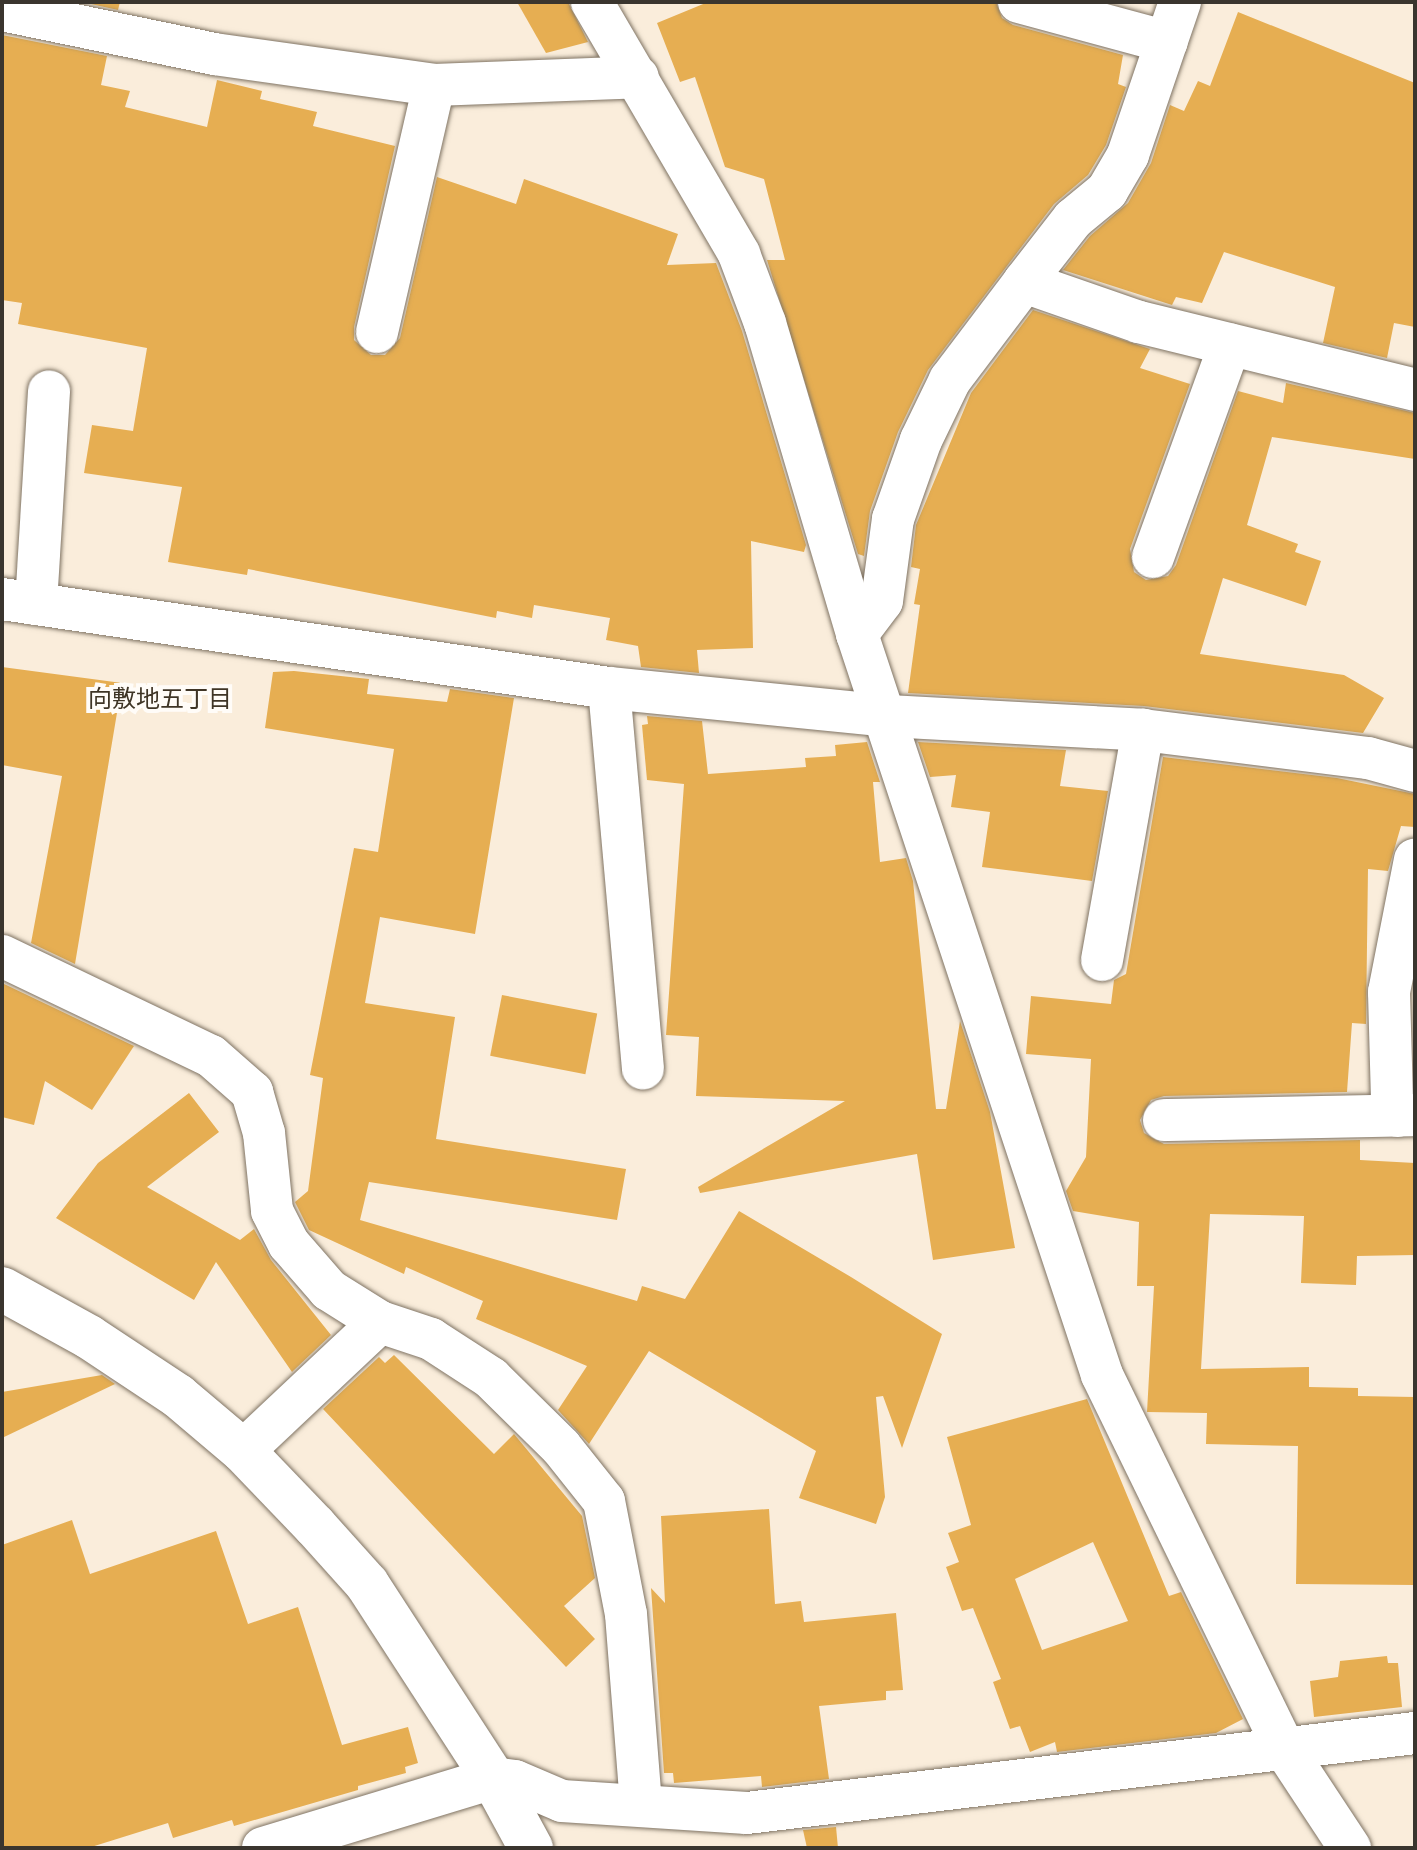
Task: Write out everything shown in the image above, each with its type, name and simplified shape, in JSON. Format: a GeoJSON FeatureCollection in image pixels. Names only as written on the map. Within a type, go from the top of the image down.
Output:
{"type":"FeatureCollection","features":[{"type":"Feature","properties":{"kind":"street"},"geometry":{"type":"LineString","coordinates":[[592,2],[739,254],[765,323],[857,634],[888,716],[1051,1231],[1102,1375],[1284,1748],[1350,1848]]}},
{"type":"Feature","properties":{"kind":"street"},"geometry":{"type":"LineString","coordinates":[[1019,2],[1167,42]]}},
{"type":"Feature","properties":{"kind":"street"},"geometry":{"type":"LineString","coordinates":[[857,634],[882,601],[893,519],[927,428],[950,380],[1073,219],[1107,191],[1128,155],[1180,2]]}},
{"type":"Feature","properties":{"kind":"street"},"geometry":{"type":"LineString","coordinates":[[2,10],[214,54],[434,85],[638,77]]}},
{"type":"Feature","properties":{"kind":"street"},"geometry":{"type":"LineString","coordinates":[[377,332],[434,85]]}},
{"type":"Feature","properties":{"kind":"street"},"geometry":{"type":"LineString","coordinates":[[1024,282],[1139,322],[1415,390]]}},
{"type":"Feature","properties":{"kind":"street"},"geometry":{"type":"LineString","coordinates":[[1153,557],[1230,344]]}},
{"type":"Feature","properties":{"kind":"street"},"geometry":{"type":"LineString","coordinates":[[49,391],[19,602],[609,688],[888,716],[1143,730],[1368,758],[1415,771]]}},
{"type":"Feature","properties":{"kind":"street"},"geometry":{"type":"LineString","coordinates":[[609,688],[643,1068]]}},
{"type":"Feature","properties":{"kind":"street"},"geometry":{"type":"LineString","coordinates":[[1102,960],[1143,730]]}},
{"type":"Feature","properties":{"kind":"street"},"geometry":{"type":"LineString","coordinates":[[1406,1116],[1392,1100],[1389,992],[1415,860]]}},
{"type":"Feature","properties":{"kind":"street"},"geometry":{"type":"LineString","coordinates":[[2,956],[211,1056],[252,1092],[264,1133],[272,1211],[289,1244],[329,1290],[380,1322],[431,1339],[491,1378],[561,1447],[604,1501],[619,1554],[641,1805]]}},
{"type":"Feature","properties":{"kind":"street"},"geometry":{"type":"LineString","coordinates":[[1164,1120],[1406,1116]]}},
{"type":"Feature","properties":{"kind":"street"},"geometry":{"type":"LineString","coordinates":[[2,1289],[89,1337],[178,1396],[243,1451],[367,1584],[493,1778],[531,1848]]}},
{"type":"Feature","properties":{"kind":"street"},"geometry":{"type":"LineString","coordinates":[[243,1451],[380,1322]]}},
{"type":"Feature","properties":{"kind":"street"},"geometry":{"type":"LineString","coordinates":[[263,1848],[493,1778],[515,1781],[562,1801],[747,1813],[1415,1733]]}},
{"type":"Feature","properties":{"kind":"building"},"geometry":{"type":"Polygon","coordinates":[[[82,2],[120,2],[118,10],[82,2]]]}},
{"type":"Feature","properties":{"kind":"building"},"geometry":{"type":"Polygon","coordinates":[[[517,2],[568,2],[588,42],[546,53],[517,2]]]}},
{"type":"Feature","properties":{"kind":"building"},"geometry":{"type":"Polygon","coordinates":[[[708,2],[996,2],[1002,18],[1013,25],[1123,55],[1118,84],[1126,87],[1106,145],[1088,175],[1054,204],[928,370],[898,432],[870,511],[864,556],[858,554],[767,260],[785,260],[764,179],[725,167],[695,77],[680,82],[657,23],[708,2]]]}},
{"type":"Feature","properties":{"kind":"building"},"geometry":{"type":"Polygon","coordinates":[[[1238,12],[1415,83],[1415,327],[1394,323],[1387,358],[1323,343],[1335,287],[1224,252],[1202,303],[1176,297],[1172,305],[1063,270],[1090,236],[1128,203],[1151,163],[1170,105],[1184,111],[1198,81],[1210,86],[1238,12]]]}},
{"type":"Feature","properties":{"kind":"building"},"geometry":{"type":"Polygon","coordinates":[[[2,35],[107,56],[101,85],[130,91],[125,107],[207,127],[217,80],[262,91],[260,99],[317,112],[313,126],[395,146],[354,327],[354,340],[371,355],[385,355],[400,338],[437,177],[516,204],[524,179],[678,234],[667,265],[716,263],[742,331],[806,545],[804,552],[751,541],[753,648],[697,650],[699,673],[641,667],[638,646],[606,640],[610,618],[534,605],[532,618],[497,611],[496,618],[248,569],[247,575],[168,562],[182,487],[84,473],[92,425],[133,431],[147,348],[18,324],[22,303],[2,300],[2,35]]]}},
{"type":"Feature","properties":{"kind":"building"},"geometry":{"type":"Polygon","coordinates":[[[1033,310],[1150,349],[1140,368],[1190,384],[1130,549],[1134,572],[1146,580],[1168,576],[1176,565],[1238,391],[1283,403],[1286,383],[1415,413],[1415,459],[1272,437],[1247,525],[1298,544],[1295,552],[1321,561],[1306,606],[1223,578],[1200,654],[1344,675],[1384,698],[1363,733],[1144,706],[908,693],[920,605],[914,604],[920,569],[911,567],[916,525],[971,393],[1033,310]]]}},
{"type":"Feature","properties":{"kind":"building"},"geometry":{"type":"Polygon","coordinates":[[[2,667],[122,683],[75,964],[31,943],[62,776],[2,765],[2,667]]]}},
{"type":"Feature","properties":{"kind":"building"},"geometry":{"type":"Polygon","coordinates":[[[294,671],[369,679],[367,694],[447,702],[450,689],[514,698],[475,934],[380,917],[365,1003],[455,1017],[436,1139],[626,1169],[617,1220],[369,1182],[360,1220],[637,1301],[642,1286],[685,1299],[739,1211],[942,1334],[902,1448],[883,1396],[876,1397],[885,1497],[876,1524],[799,1498],[816,1451],[649,1351],[589,1444],[558,1410],[587,1366],[476,1319],[483,1301],[406,1267],[404,1274],[309,1230],[295,1202],[308,1191],[323,1078],[310,1075],[354,848],[378,852],[394,749],[265,728],[273,672],[294,671]]]}},
{"type":"Feature","properties":{"kind":"building"},"geometry":{"type":"Polygon","coordinates":[[[647,716],[702,721],[708,774],[806,767],[805,758],[836,756],[835,745],[867,742],[880,782],[873,782],[880,862],[906,858],[913,881],[936,1109],[946,1109],[960,1021],[990,1112],[1015,1248],[933,1260],[917,1154],[700,1193],[698,1187],[845,1101],[696,1096],[699,1037],[666,1035],[684,784],[647,780],[642,725],[648,724],[647,716]]]}},
{"type":"Feature","properties":{"kind":"building"},"geometry":{"type":"Polygon","coordinates":[[[918,742],[1066,750],[1060,786],[1108,791],[1092,881],[982,867],[990,812],[951,807],[956,775],[930,777],[918,742]]]}},
{"type":"Feature","properties":{"kind":"building"},"geometry":{"type":"Polygon","coordinates":[[[1163,757],[1337,778],[1415,794],[1415,827],[1401,826],[1388,871],[1368,869],[1366,1024],[1352,1023],[1347,1092],[1164,1096],[1151,1100],[1140,1120],[1144,1133],[1164,1144],[1360,1140],[1360,1160],[1415,1163],[1415,1255],[1357,1256],[1356,1285],[1301,1283],[1304,1216],[1210,1214],[1201,1369],[1309,1367],[1309,1387],[1358,1388],[1358,1396],[1415,1397],[1415,1585],[1296,1584],[1298,1446],[1206,1444],[1207,1413],[1147,1412],[1154,1286],[1137,1286],[1139,1222],[1073,1211],[1066,1191],[1086,1157],[1091,1059],[1026,1054],[1031,996],[1111,1004],[1114,980],[1126,974],[1163,757]]]}},
{"type":"Feature","properties":{"kind":"building"},"geometry":{"type":"Polygon","coordinates":[[[2,983],[134,1046],[92,1110],[45,1081],[34,1125],[2,1117],[2,983]]]}},
{"type":"Feature","properties":{"kind":"building"},"geometry":{"type":"Polygon","coordinates":[[[502,995],[597,1014],[585,1074],[490,1056],[502,995]]]}},
{"type":"Feature","properties":{"kind":"building"},"geometry":{"type":"Polygon","coordinates":[[[189,1093],[219,1132],[147,1187],[240,1240],[254,1229],[271,1260],[331,1335],[292,1372],[216,1262],[194,1300],[56,1218],[98,1163],[189,1093]]]}},
{"type":"Feature","properties":{"kind":"building"},"geometry":{"type":"Polygon","coordinates":[[[394,1355],[494,1454],[514,1434],[582,1516],[595,1578],[564,1606],[595,1639],[566,1667],[323,1409],[379,1357],[385,1363],[394,1355]]]}},
{"type":"Feature","properties":{"kind":"building"},"geometry":{"type":"Polygon","coordinates":[[[102,1375],[115,1384],[2,1438],[2,1392],[102,1375]]]}},
{"type":"Feature","properties":{"kind":"building"},"geometry":{"type":"Polygon","coordinates":[[[1087,1399],[1169,1596],[1181,1592],[1243,1719],[1216,1733],[1057,1752],[1055,1742],[1030,1752],[1020,1726],[1010,1729],[993,1682],[1001,1679],[973,1608],[962,1611],[946,1567],[959,1562],[948,1533],[971,1525],[947,1437],[1087,1399]],[[1093,1542],[1015,1579],[1042,1650],[1128,1621],[1093,1542]]]}},
{"type":"Feature","properties":{"kind":"building"},"geometry":{"type":"Polygon","coordinates":[[[769,1509],[775,1604],[801,1601],[804,1622],[896,1613],[903,1690],[886,1691],[886,1700],[819,1706],[829,1779],[762,1787],[761,1776],[674,1783],[673,1773],[664,1773],[651,1588],[665,1603],[661,1516],[769,1509]]]}},
{"type":"Feature","properties":{"kind":"building"},"geometry":{"type":"Polygon","coordinates":[[[72,1520],[90,1574],[216,1531],[248,1624],[298,1607],[342,1745],[408,1727],[418,1763],[405,1767],[406,1773],[358,1786],[358,1790],[234,1826],[232,1820],[173,1838],[168,1823],[88,1848],[2,1848],[2,1545],[72,1520]]]}},
{"type":"Feature","properties":{"kind":"building"},"geometry":{"type":"Polygon","coordinates":[[[1387,1656],[1388,1663],[1398,1663],[1402,1707],[1314,1717],[1310,1681],[1338,1677],[1340,1661],[1387,1656]]]}},
{"type":"Feature","properties":{"kind":"building"},"geometry":{"type":"Polygon","coordinates":[[[836,1827],[838,1848],[807,1848],[803,1830],[836,1827]]]}},
{"type":"Feature","properties":{"kind":"district","name":"向敷地五丁目"},"geometry":{"type":"Point","coordinates":[160,702]}}]}
